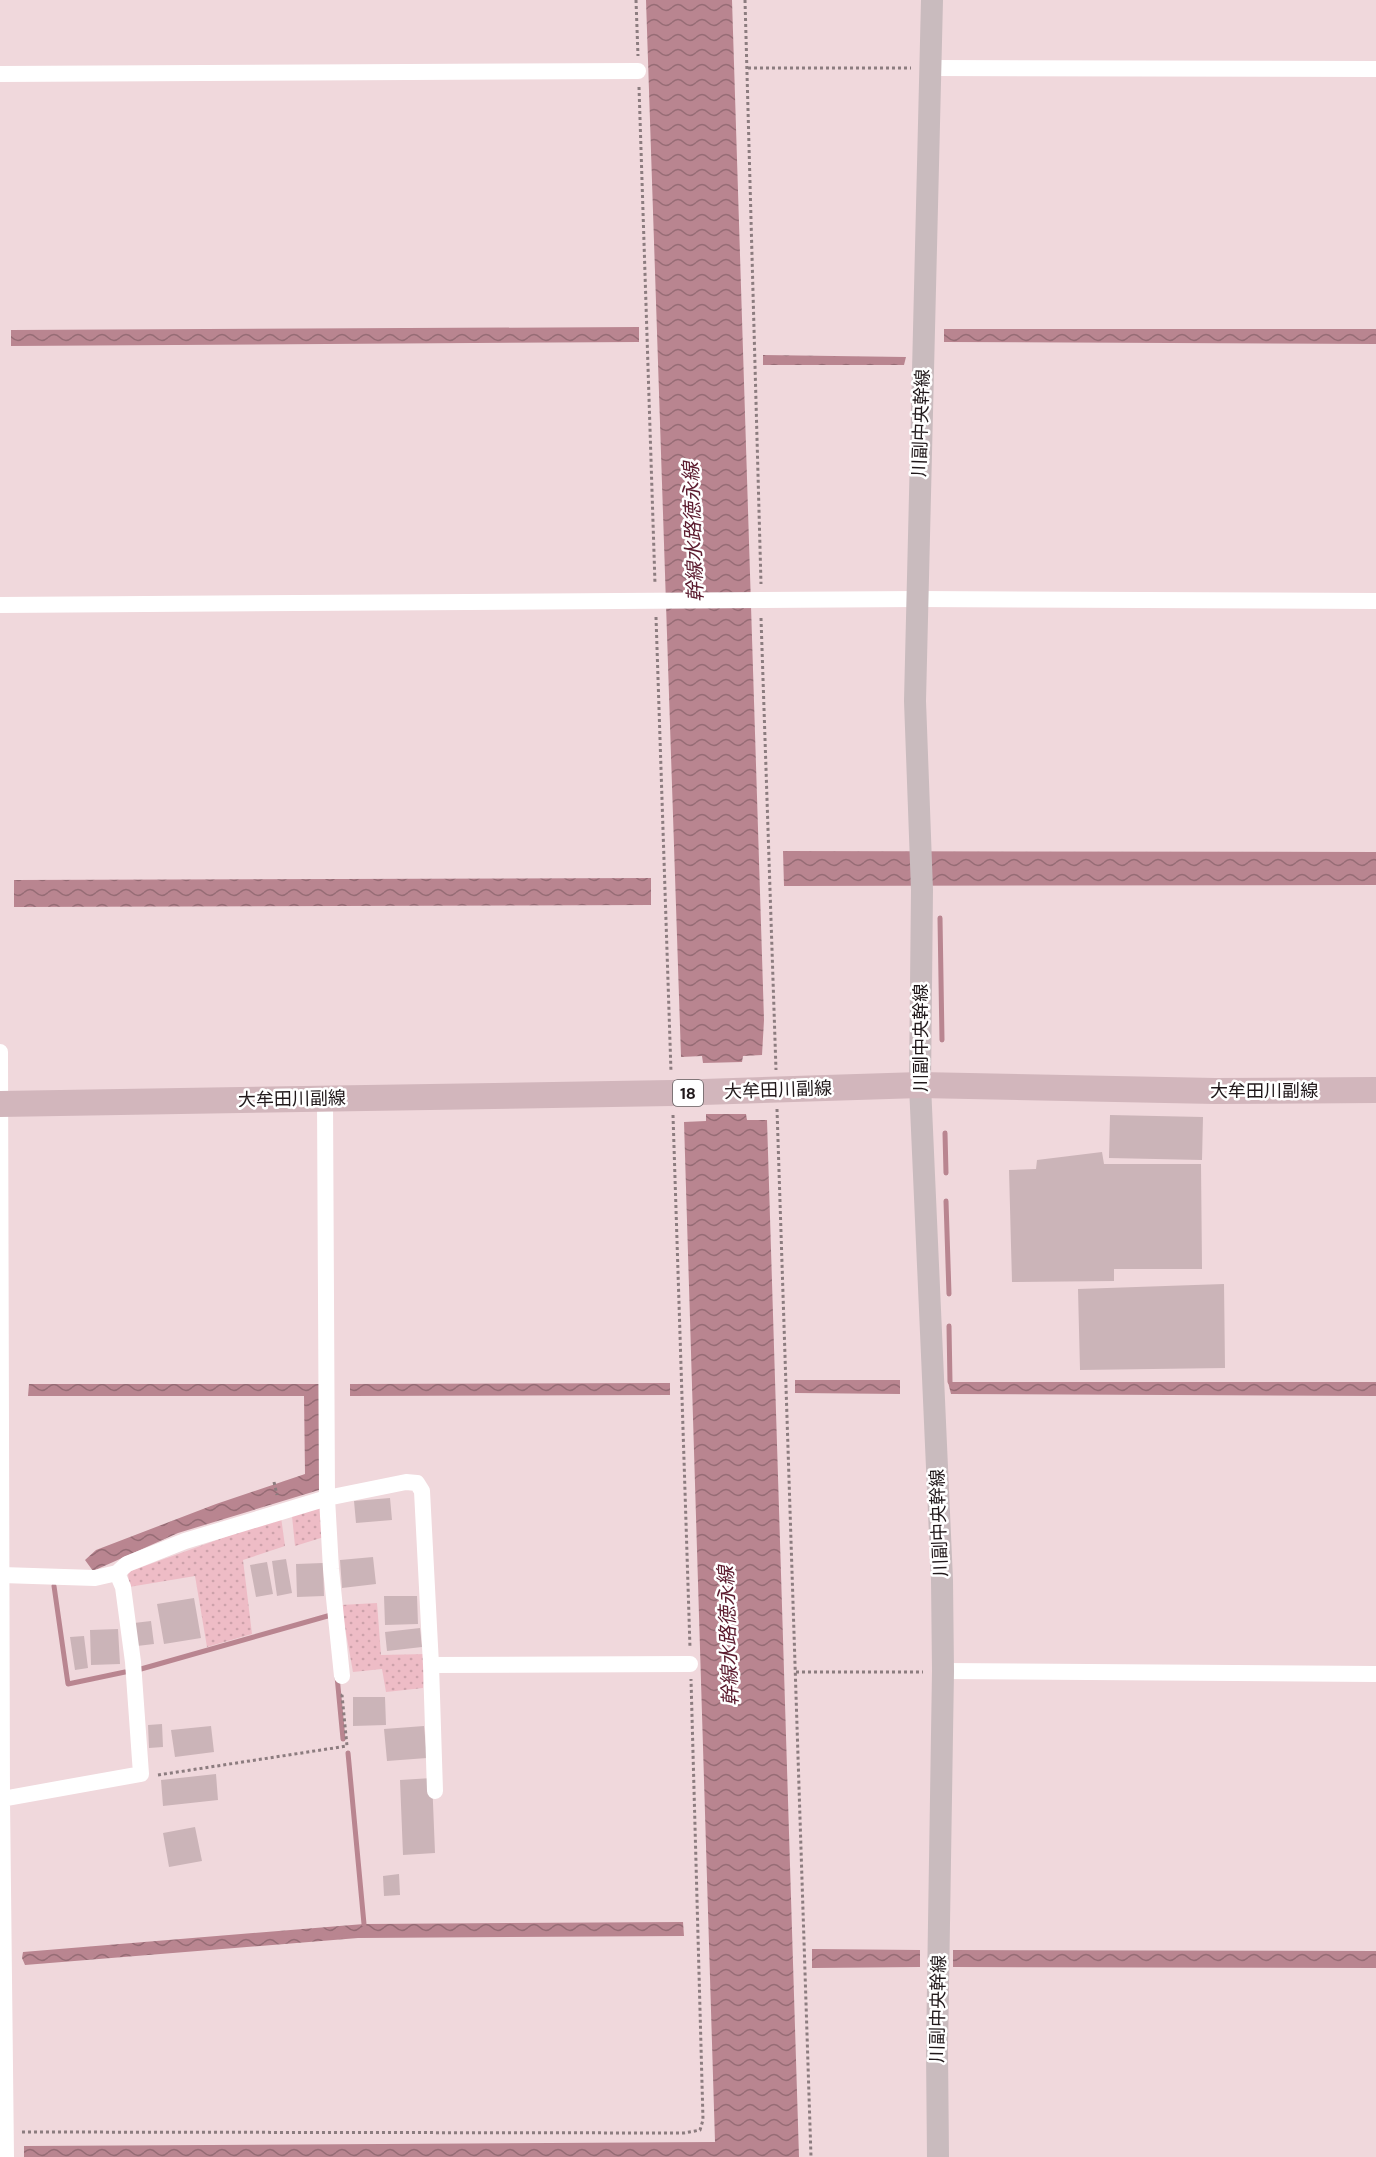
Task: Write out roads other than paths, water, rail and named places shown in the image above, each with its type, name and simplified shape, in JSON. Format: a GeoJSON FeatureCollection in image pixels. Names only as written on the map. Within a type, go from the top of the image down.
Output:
{"type":"FeatureCollection","features":[{"type":"Feature","properties":{"kind":"main road","name":"大牟田川副線"},"geometry":{"type":"LineString","coordinates":[[0,1104],[672,1093],[920,1085],[1215,1091],[1376,1090]]}},
{"type":"Feature","properties":{"kind":"street","name":"川副中央幹線"},"geometry":{"type":"LineString","coordinates":[[932,0],[915,701],[922,890],[920,1085],[942,1568],[938,2157]]}},
{"type":"Feature","properties":{"kind":"street"},"geometry":{"type":"LineString","coordinates":[[931,68],[1376,69]]}},
{"type":"Feature","properties":{"kind":"street"},"geometry":{"type":"LineString","coordinates":[[0,74],[638,71]]}},
{"type":"Feature","properties":{"kind":"street"},"geometry":{"type":"LineString","coordinates":[[0,605],[917,599],[1376,601]]}},
{"type":"Feature","properties":{"kind":"street"},"geometry":{"type":"LineString","coordinates":[[0,1052],[1,1674],[6,2157]]}},
{"type":"Feature","properties":{"kind":"street"},"geometry":{"type":"LineString","coordinates":[[325,1099],[327,1498],[331,1569],[346,1683]]}},
{"type":"Feature","properties":{"kind":"street"},"geometry":{"type":"LineString","coordinates":[[2,1575],[95,1578],[117,1573],[127,1563],[185,1540],[327,1498],[406,1482],[417,1483],[422,1491],[435,1791]]}},
{"type":"Feature","properties":{"kind":"street"},"geometry":{"type":"LineString","coordinates":[[2,1799],[141,1774],[133,1662],[123,1587],[117,1573]]}},
{"type":"Feature","properties":{"kind":"street"},"geometry":{"type":"LineString","coordinates":[[431,1665],[690,1664]]}},
{"type":"Feature","properties":{"kind":"street"},"geometry":{"type":"LineString","coordinates":[[943,1671],[1376,1674]]}},
{"type":"Feature","properties":{"kind":"water","name":"幹線水路徳永線"},"geometry":{"type":"Polygon","coordinates":[[[646,0],[732,0],[764,1020],[762,1055],[743,1056],[742,1062],[703,1063],[702,1056],[681,1057],[646,0]]]}},
{"type":"Feature","properties":{"kind":"water"},"geometry":{"type":"Polygon","coordinates":[[[639,327],[639,342],[11,346],[11,330],[639,327]]]}},
{"type":"Feature","properties":{"kind":"water"},"geometry":{"type":"Polygon","coordinates":[[[944,329],[1376,329],[1376,344],[944,342],[944,329]]]}},
{"type":"Feature","properties":{"kind":"water"},"geometry":{"type":"Polygon","coordinates":[[[763,355],[906,357],[904,365],[763,365],[763,355]]]}},
{"type":"Feature","properties":{"kind":"water"},"geometry":{"type":"Polygon","coordinates":[[[783,851],[1376,852],[1376,885],[784,886],[783,851]]]}},
{"type":"Feature","properties":{"kind":"water"},"geometry":{"type":"Polygon","coordinates":[[[651,878],[651,905],[14,907],[14,880],[651,878]]]}},
{"type":"Feature","properties":{"kind":"water","name":"幹線水路徳永線"},"geometry":{"type":"Polygon","coordinates":[[[706,1114],[746,1114],[747,1120],[767,1120],[799,2157],[24,2157],[24,2146],[715,2142],[684,1122],[706,1121],[706,1114]]]}},
{"type":"Feature","properties":{"kind":"water"},"geometry":{"type":"Polygon","coordinates":[[[795,1380],[900,1380],[900,1394],[795,1393],[795,1380]]]}},
{"type":"Feature","properties":{"kind":"water"},"geometry":{"type":"Polygon","coordinates":[[[948,1382],[1376,1382],[1376,1396],[951,1394],[948,1382]]]}},
{"type":"Feature","properties":{"kind":"water"},"geometry":{"type":"Polygon","coordinates":[[[670,1383],[670,1395],[350,1396],[350,1384],[670,1383]]]}},
{"type":"Feature","properties":{"kind":"water"},"geometry":{"type":"Polygon","coordinates":[[[29,1384],[319,1384],[319,1490],[178,1533],[93,1571],[85,1560],[96,1550],[216,1504],[305,1474],[304,1396],[28,1396],[29,1384]]]}},
{"type":"Feature","properties":{"kind":"water"},"geometry":{"type":"Polygon","coordinates":[[[683,1922],[684,1936],[358,1938],[25,1965],[22,1958],[23,1952],[364,1924],[683,1922]]]}},
{"type":"Feature","properties":{"kind":"water"},"geometry":{"type":"Polygon","coordinates":[[[812,1949],[920,1950],[920,1967],[812,1968],[812,1949]]]}},
{"type":"Feature","properties":{"kind":"water"},"geometry":{"type":"Polygon","coordinates":[[[953,1950],[1376,1951],[1376,1968],[953,1967],[953,1950]]]}},
{"type":"Feature","properties":{"kind":"waterway"},"geometry":{"type":"LineString","coordinates":[[940,918],[942,1040]]}},
{"type":"Feature","properties":{"kind":"waterway"},"geometry":{"type":"LineString","coordinates":[[945,1133],[946,1173]]}},
{"type":"Feature","properties":{"kind":"waterway"},"geometry":{"type":"LineString","coordinates":[[946,1201],[949,1294]]}},
{"type":"Feature","properties":{"kind":"waterway"},"geometry":{"type":"LineString","coordinates":[[949,1326],[950,1382]]}},
{"type":"Feature","properties":{"kind":"waterway"},"geometry":{"type":"LineString","coordinates":[[54,1586],[68,1684],[125,1672]]}},
{"type":"Feature","properties":{"kind":"waterway"},"geometry":{"type":"LineString","coordinates":[[141,1669],[331,1615]]}},
{"type":"Feature","properties":{"kind":"waterway"},"geometry":{"type":"LineString","coordinates":[[337,1676],[343,1739]]}},
{"type":"Feature","properties":{"kind":"waterway"},"geometry":{"type":"LineString","coordinates":[[348,1753],[364,1924]]}}]}
